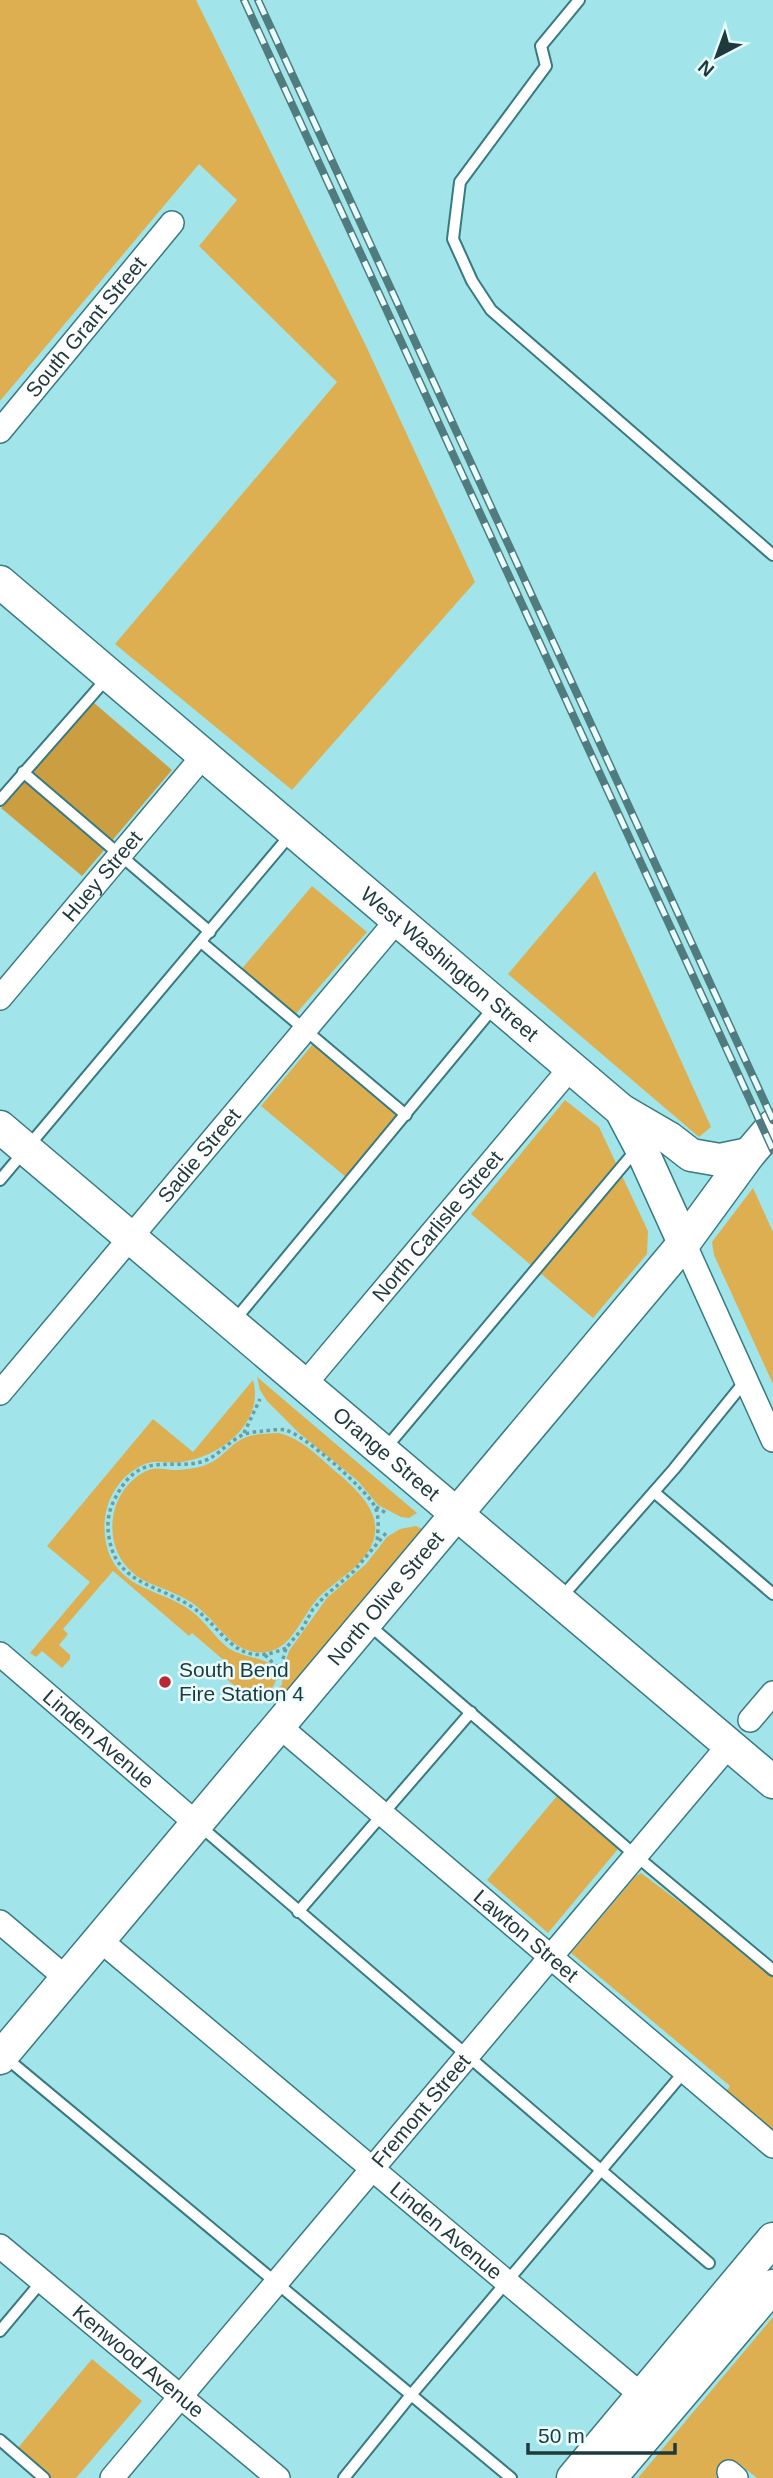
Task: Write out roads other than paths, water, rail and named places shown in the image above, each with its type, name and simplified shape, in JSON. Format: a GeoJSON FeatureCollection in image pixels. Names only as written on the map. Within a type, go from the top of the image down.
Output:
{"type":"FeatureCollection","features":[{"type":"Feature","properties":{"kind":"street","name":"South Grant Street"},"geometry":{"type":"LineString","coordinates":[[0,430],[172,223]]}},
{"type":"Feature","properties":{"kind":"street","name":"West Washington Street"},"geometry":{"type":"LineString","coordinates":[[0,582],[572,1066],[647,1137],[691,1155],[720,1160],[763,1138]]}},
{"type":"Feature","properties":{"kind":"street","name":"Huey Street"},"geometry":{"type":"LineString","coordinates":[[0,998],[204,755]]}},
{"type":"Feature","properties":{"kind":"street","name":"Sadie Street"},"geometry":{"type":"LineString","coordinates":[[0,1393],[398,919]]}},
{"type":"Feature","properties":{"kind":"street","name":"North Carlisle Street"},"geometry":{"type":"LineString","coordinates":[[305,1384],[572,1066]]}},
{"type":"Feature","properties":{"kind":"street","name":"Orange Street"},"geometry":{"type":"LineString","coordinates":[[0,1127],[773,1782]]}},
{"type":"Feature","properties":{"kind":"street"},"geometry":{"type":"LineString","coordinates":[[647,1137],[684,1243],[773,1440]]}},
{"type":"Feature","properties":{"kind":"street","name":"North Olive Street"},"geometry":{"type":"LineString","coordinates":[[1,2055],[684,1243],[763,1138]]}},
{"type":"Feature","properties":{"kind":"street","name":"Linden Avenue"},"geometry":{"type":"LineString","coordinates":[[0,1654],[197,1824]]}},
{"type":"Feature","properties":{"kind":"street"},"geometry":{"type":"LineString","coordinates":[[750,1720],[773,1693]]}},
{"type":"Feature","properties":{"kind":"street","name":"Lawton Street"},"geometry":{"type":"LineString","coordinates":[[279,1726],[773,2146]]}},
{"type":"Feature","properties":{"kind":"street","name":"Fremont Street"},"geometry":{"type":"LineString","coordinates":[[112,2478],[729,1745]]}},
{"type":"Feature","properties":{"kind":"street"},"geometry":{"type":"LineString","coordinates":[[0,1922],[67,1979]]}},
{"type":"Feature","properties":{"kind":"street","name":"Linden Avenue"},"geometry":{"type":"LineString","coordinates":[[100,1940],[653,2405]]}},
{"type":"Feature","properties":{"kind":"street"},"geometry":{"type":"LineString","coordinates":[[610,2478],[653,2405],[773,2239]]}},
{"type":"Feature","properties":{"kind":"street","name":"Kenwood Avenue"},"geometry":{"type":"LineString","coordinates":[[0,2246],[278,2478]]}},
{"type":"Feature","properties":{"kind":"street"},"geometry":{"type":"LineString","coordinates":[[573,2478],[653,2405],[773,2286]]}},
{"type":"Feature","properties":{"kind":"lane"},"geometry":{"type":"LineString","coordinates":[[579,0],[541,47],[546,66],[460,182],[453,239],[472,281],[491,310],[773,555]]}},
{"type":"Feature","properties":{"kind":"lane"},"geometry":{"type":"LineString","coordinates":[[0,800],[110,675]]}},
{"type":"Feature","properties":{"kind":"lane"},"geometry":{"type":"LineString","coordinates":[[23,772],[210,932]]}},
{"type":"Feature","properties":{"kind":"lane"},"geometry":{"type":"LineString","coordinates":[[0,1180],[294,831]]}},
{"type":"Feature","properties":{"kind":"lane"},"geometry":{"type":"LineString","coordinates":[[201,942],[406,1115]]}},
{"type":"Feature","properties":{"kind":"lane"},"geometry":{"type":"LineString","coordinates":[[232,1323],[497,1003]]}},
{"type":"Feature","properties":{"kind":"lane"},"geometry":{"type":"LineString","coordinates":[[384,1451],[647,1137]]}},
{"type":"Feature","properties":{"kind":"lane"},"geometry":{"type":"LineString","coordinates":[[559,1600],[654,1492],[746,1380]]}},
{"type":"Feature","properties":{"kind":"lane"},"geometry":{"type":"LineString","coordinates":[[654,1492],[773,1594]]}},
{"type":"Feature","properties":{"kind":"lane"},"geometry":{"type":"LineString","coordinates":[[366,1623],[635,1855],[771,1965]]}},
{"type":"Feature","properties":{"kind":"lane"},"geometry":{"type":"LineString","coordinates":[[298,1912],[471,1712]]}},
{"type":"Feature","properties":{"kind":"lane"},"geometry":{"type":"LineString","coordinates":[[197,1824],[709,2263]]}},
{"type":"Feature","properties":{"kind":"lane"},"geometry":{"type":"LineString","coordinates":[[1,2055],[511,2478]]}},
{"type":"Feature","properties":{"kind":"lane"},"geometry":{"type":"LineString","coordinates":[[344,2478],[684,2072]]}},
{"type":"Feature","properties":{"kind":"lane"},"geometry":{"type":"LineString","coordinates":[[0,2331],[42,2281]]}},
{"type":"Feature","properties":{"kind":"lane"},"geometry":{"type":"LineString","coordinates":[[0,2440],[44,2478]]}},
{"type":"Feature","properties":{"kind":"railway"},"geometry":{"type":"LineString","coordinates":[[244,0],[773,1150]]}},
{"type":"Feature","properties":{"kind":"railway"},"geometry":{"type":"LineString","coordinates":[[258,0],[773,1120]]}},
{"type":"Feature","properties":{"kind":"place","name":"South Bend Fire Station 4"},"geometry":{"type":"Point","coordinates":[165,1682]}}]}
